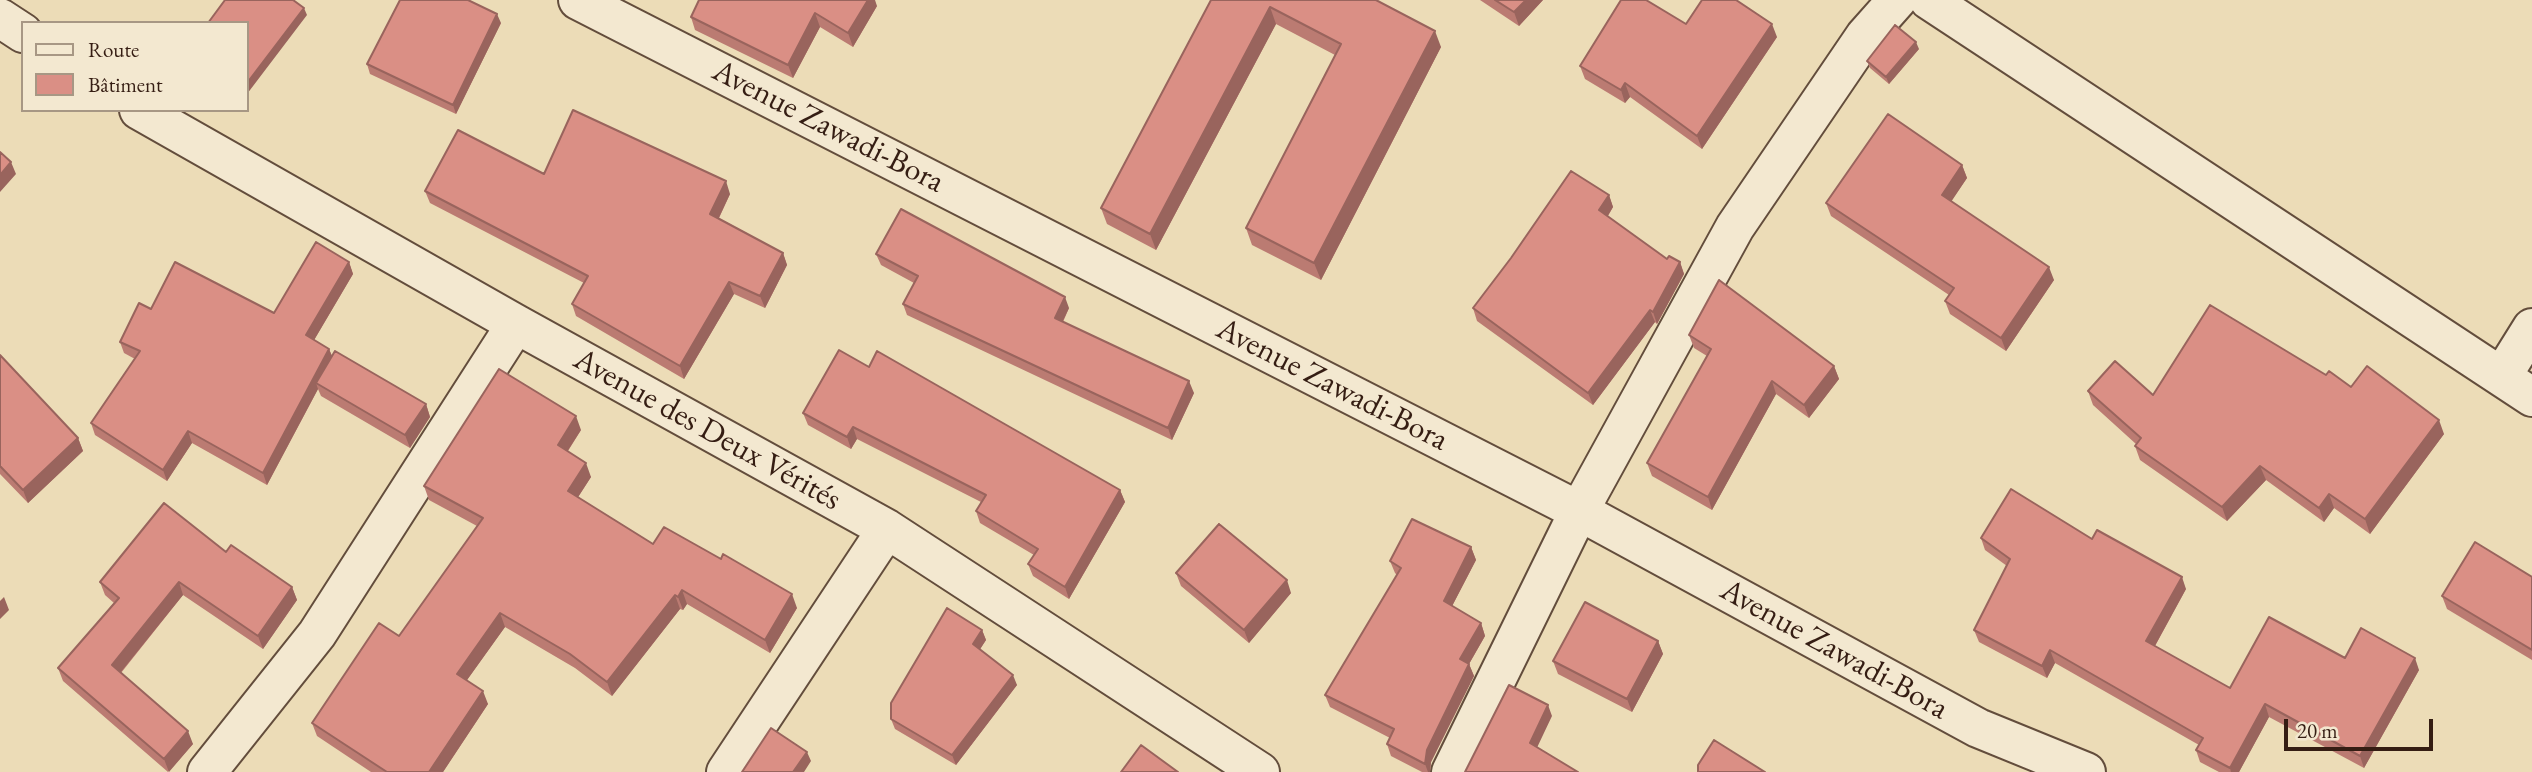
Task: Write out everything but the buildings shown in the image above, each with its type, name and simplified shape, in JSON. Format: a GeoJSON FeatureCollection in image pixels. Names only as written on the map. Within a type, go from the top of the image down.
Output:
{"type":"FeatureCollection","features":[{"type":"Feature","properties":{"kind":"street","name":"Avenue Zawadi-Bora"},"geometry":{"type":"LineString","coordinates":[[578,0],[1579,511],[1978,728],[2086,772]]}},
{"type":"Feature","properties":{"kind":"street"},"geometry":{"type":"LineString","coordinates":[[1451,772],[1579,511],[1735,227],[1865,36],[1898,0]]}},
{"type":"Feature","properties":{"kind":"street"},"geometry":{"type":"LineString","coordinates":[[1929,0],[2517,387],[2532,328]]}},
{"type":"Feature","properties":{"kind":"street"},"geometry":{"type":"LineString","coordinates":[[0,18],[21,32]]}},
{"type":"Feature","properties":{"kind":"street","name":"Avenue des Deux Vérités"},"geometry":{"type":"LineString","coordinates":[[143,112],[516,324],[887,529],[1260,772]]}},
{"type":"Feature","properties":{"kind":"street"},"geometry":{"type":"LineString","coordinates":[[207,772],[317,634],[516,324]]}},
{"type":"Feature","properties":{"kind":"street"},"geometry":{"type":"LineString","coordinates":[[726,772],[887,529]]}}]}
